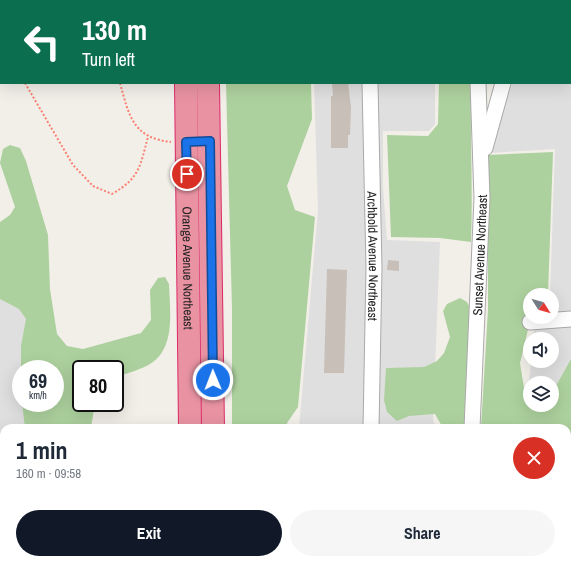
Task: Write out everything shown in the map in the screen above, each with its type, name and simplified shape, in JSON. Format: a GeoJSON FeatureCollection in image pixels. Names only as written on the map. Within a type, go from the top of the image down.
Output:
{"type":"FeatureCollection","features":[{"type":"Feature","properties":{"kind":"highway","name":"Orange Avenue Northeast"},"geometry":{"type":"LineString","coordinates":[[186,84],[190,424]]}},
{"type":"Feature","properties":{"kind":"highway","name":"Orange Avenue Northeast"},"geometry":{"type":"LineString","coordinates":[[208,84],[213,424]]}},
{"type":"Feature","properties":{"kind":"street","name":"Archbold Avenue Northeast"},"geometry":{"type":"LineString","coordinates":[[370,84],[374,268],[371,424]]}},
{"type":"Feature","properties":{"kind":"street","name":"Sunset Avenue Northeast"},"geometry":{"type":"LineString","coordinates":[[472,424],[482,198],[478,84]]}},
{"type":"Feature","properties":{"kind":"street"},"geometry":{"type":"LineString","coordinates":[[481,164],[503,84]]}},
{"type":"Feature","properties":{"kind":"street"},"geometry":{"type":"LineString","coordinates":[[186,142],[210,141]]}},
{"type":"Feature","properties":{"kind":"street"},"geometry":{"type":"LineString","coordinates":[[559,320],[571,319]]}},
{"type":"Feature","properties":{"kind":"path"},"geometry":{"type":"LineString","coordinates":[[26,84],[73,165],[93,186],[112,194],[127,186],[140,169],[148,137]]}},
{"type":"Feature","properties":{"kind":"path"},"geometry":{"type":"LineString","coordinates":[[120,84],[132,121],[139,130],[148,137],[170,142],[186,142]]}},
{"type":"Feature","properties":{"kind":"shaded area"},"geometry":{"type":"Polygon","coordinates":[[[314,84],[435,84],[435,124],[429,131],[383,131],[383,188],[387,240],[440,242],[433,421],[435,424],[299,424],[318,210],[314,84]]]}},
{"type":"Feature","properties":{"kind":"shaded area"},"geometry":{"type":"Polygon","coordinates":[[[513,84],[571,84],[571,398],[559,397],[559,376],[530,376],[530,368],[559,368],[559,332],[534,332],[534,324],[559,324],[559,288],[550,288],[555,149],[488,153],[513,84]]]}},
{"type":"Feature","properties":{"kind":"shaded area"},"geometry":{"type":"Polygon","coordinates":[[[0,246],[48,360],[12,360],[12,412],[59,412],[63,424],[0,424],[0,246]]]}},
{"type":"Feature","properties":{"kind":"green space"},"geometry":{"type":"Polygon","coordinates":[[[226,84],[311,84],[312,119],[287,186],[295,210],[315,217],[298,407],[287,424],[232,424],[232,309],[226,84]]]}},
{"type":"Feature","properties":{"kind":"green space"},"geometry":{"type":"Polygon","coordinates":[[[439,84],[471,84],[471,242],[440,238],[391,237],[387,135],[428,136],[438,124],[439,84]]]}},
{"type":"Feature","properties":{"kind":"green space"},"geometry":{"type":"Polygon","coordinates":[[[10,145],[20,148],[26,161],[48,235],[50,289],[57,334],[67,346],[83,349],[141,333],[151,320],[150,290],[158,278],[165,277],[169,284],[169,332],[166,344],[161,354],[153,362],[124,374],[124,360],[72,360],[72,412],[94,412],[92,424],[25,424],[23,412],[64,412],[64,360],[21,360],[21,346],[26,319],[19,309],[0,299],[0,222],[10,215],[15,207],[0,163],[3,149],[10,145]]]}},
{"type":"Feature","properties":{"kind":"green space"},"geometry":{"type":"Polygon","coordinates":[[[553,152],[548,288],[523,288],[523,324],[529,324],[527,332],[523,332],[523,350],[520,363],[523,382],[523,412],[559,412],[559,380],[571,359],[571,424],[481,424],[488,309],[488,155],[553,152]]]}},
{"type":"Feature","properties":{"kind":"green space"},"geometry":{"type":"Polygon","coordinates":[[[460,298],[467,302],[470,308],[464,424],[441,424],[435,414],[409,416],[397,421],[387,412],[384,400],[386,368],[424,367],[437,361],[444,353],[450,337],[443,311],[447,304],[460,298]]]}},
{"type":"Feature","properties":{"kind":"building"},"geometry":{"type":"Polygon","coordinates":[[[332,84],[348,84],[351,107],[348,148],[331,148],[331,96],[333,96],[332,84]]]}},
{"type":"Feature","properties":{"kind":"building"},"geometry":{"type":"Polygon","coordinates":[[[388,260],[399,261],[399,271],[387,270],[388,260]]]}},
{"type":"Feature","properties":{"kind":"building"},"geometry":{"type":"Polygon","coordinates":[[[327,269],[347,270],[344,373],[324,373],[327,269]]]}},
{"type":"Feature","properties":{"kind":"route"},"geometry":{"type":"LineString","coordinates":[[187,174],[186,142],[210,141],[213,380]]}}]}
